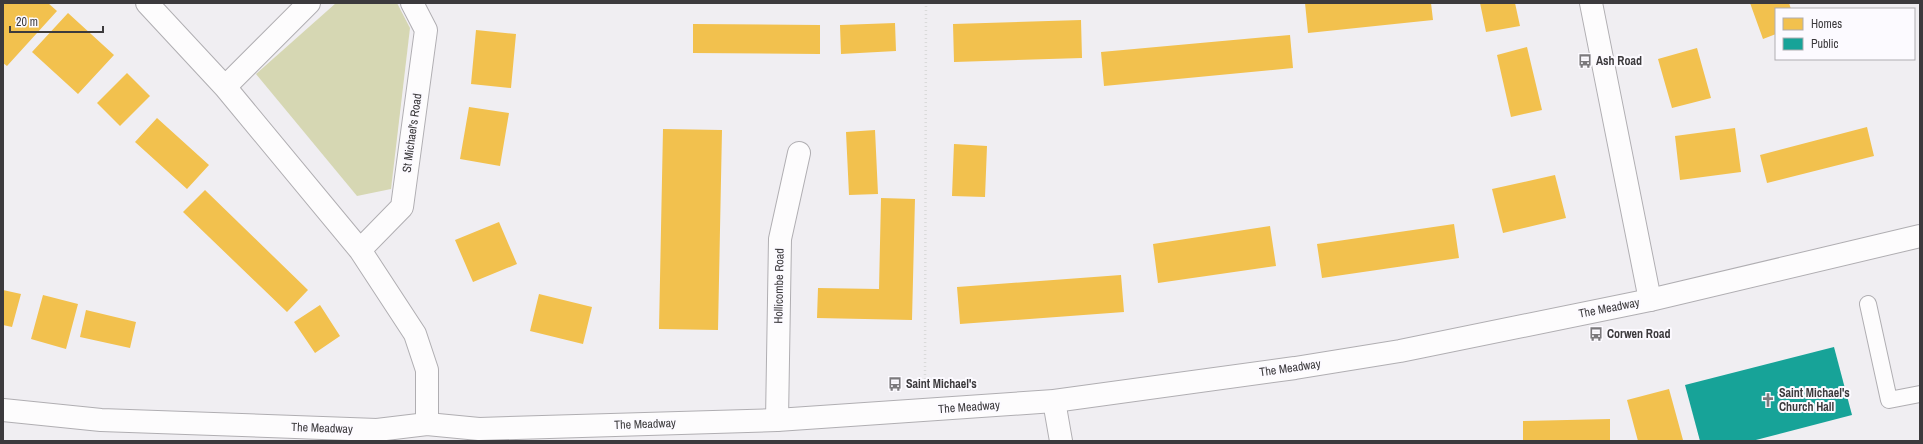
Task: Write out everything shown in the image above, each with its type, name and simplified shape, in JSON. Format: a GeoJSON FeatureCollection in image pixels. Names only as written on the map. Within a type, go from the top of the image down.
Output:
{"type":"FeatureCollection","features":[{"type":"Feature","properties":{"kind":"street"},"geometry":{"type":"LineString","coordinates":[[146,3],[225,87],[360,250],[414,334],[427,370],[427,424]]}},
{"type":"Feature","properties":{"kind":"street"},"geometry":{"type":"LineString","coordinates":[[225,87],[310,3]]}},
{"type":"Feature","properties":{"kind":"street","name":"St Michael's Road"},"geometry":{"type":"LineString","coordinates":[[360,250],[402,207],[426,30],[412,3]]}},
{"type":"Feature","properties":{"kind":"street"},"geometry":{"type":"LineString","coordinates":[[1591,3],[1650,300]]}},
{"type":"Feature","properties":{"kind":"street","name":"Hollicombe Road"},"geometry":{"type":"LineString","coordinates":[[777,420],[780,239],[799,153]]}},
{"type":"Feature","properties":{"kind":"street","name":"The Meadway"},"geometry":{"type":"LineString","coordinates":[[3,410],[101,420],[369,429],[427,424],[479,429],[777,420],[1054,400],[1295,368],[1362,357],[1650,300],[1920,236]]}},
{"type":"Feature","properties":{"kind":"street"},"geometry":{"type":"LineString","coordinates":[[1054,400],[1061,441]]}},
{"type":"Feature","properties":{"kind":"lane"},"geometry":{"type":"LineString","coordinates":[[1868,304],[1889,400],[1920,394]]}},
{"type":"Feature","properties":{"kind":"path"},"geometry":{"type":"LineString","coordinates":[[925,410],[926,3]]}},
{"type":"Feature","properties":{"kind":"green space"},"geometry":{"type":"Polygon","coordinates":[[[336,3],[397,3],[410,28],[391,189],[357,196],[256,74],[336,3]]]}},
{"type":"Feature","properties":{"kind":"building: Homes"},"geometry":{"type":"Polygon","coordinates":[[[5,3],[48,3],[57,11],[7,66],[3,63],[3,5],[5,3]]]}},
{"type":"Feature","properties":{"kind":"building: Homes"},"geometry":{"type":"Polygon","coordinates":[[[1305,3],[1431,3],[1433,20],[1308,33],[1305,3]]]}},
{"type":"Feature","properties":{"kind":"building: Homes"},"geometry":{"type":"Polygon","coordinates":[[[1480,3],[1515,3],[1520,26],[1486,32],[1480,3]]]}},
{"type":"Feature","properties":{"kind":"building: Homes"},"geometry":{"type":"Polygon","coordinates":[[[1750,3],[1789,3],[1791,8],[1775,8],[1775,34],[1763,39],[1750,3]]]}},
{"type":"Feature","properties":{"kind":"building: Homes"},"geometry":{"type":"Polygon","coordinates":[[[68,13],[114,55],[78,94],[32,52],[68,13]]]}},
{"type":"Feature","properties":{"kind":"building: Homes"},"geometry":{"type":"Polygon","coordinates":[[[1081,20],[1082,58],[954,62],[953,24],[1081,20]]]}},
{"type":"Feature","properties":{"kind":"building: Homes"},"geometry":{"type":"Polygon","coordinates":[[[895,23],[896,51],[841,54],[840,25],[895,23]]]}},
{"type":"Feature","properties":{"kind":"building: Homes"},"geometry":{"type":"Polygon","coordinates":[[[693,24],[820,25],[820,54],[693,53],[693,24]]]}},
{"type":"Feature","properties":{"kind":"building: Homes"},"geometry":{"type":"Polygon","coordinates":[[[476,30],[516,34],[511,88],[471,84],[476,30]]]}},
{"type":"Feature","properties":{"kind":"building: Homes"},"geometry":{"type":"Polygon","coordinates":[[[1290,35],[1293,68],[1104,86],[1101,52],[1290,35]]]}},
{"type":"Feature","properties":{"kind":"building: Homes"},"geometry":{"type":"Polygon","coordinates":[[[1527,47],[1542,110],[1511,117],[1497,55],[1527,47]]]}},
{"type":"Feature","properties":{"kind":"building: Homes"},"geometry":{"type":"Polygon","coordinates":[[[1697,48],[1711,98],[1672,108],[1658,59],[1697,48]]]}},
{"type":"Feature","properties":{"kind":"building: Homes"},"geometry":{"type":"Polygon","coordinates":[[[127,73],[150,96],[120,126],[97,103],[127,73]]]}},
{"type":"Feature","properties":{"kind":"building: Homes"},"geometry":{"type":"Polygon","coordinates":[[[469,107],[509,113],[500,166],[460,159],[469,107]]]}},
{"type":"Feature","properties":{"kind":"building: Homes"},"geometry":{"type":"Polygon","coordinates":[[[157,118],[209,165],[187,189],[135,142],[157,118]]]}},
{"type":"Feature","properties":{"kind":"building: Homes"},"geometry":{"type":"Polygon","coordinates":[[[1867,127],[1874,156],[1767,183],[1760,155],[1867,127]]]}},
{"type":"Feature","properties":{"kind":"building: Homes"},"geometry":{"type":"Polygon","coordinates":[[[1735,128],[1741,172],[1680,180],[1675,136],[1735,128]]]}},
{"type":"Feature","properties":{"kind":"building: Homes"},"geometry":{"type":"Polygon","coordinates":[[[663,129],[722,130],[718,330],[659,329],[663,129]]]}},
{"type":"Feature","properties":{"kind":"building: Homes"},"geometry":{"type":"Polygon","coordinates":[[[875,130],[878,194],[849,195],[846,132],[875,130]]]}},
{"type":"Feature","properties":{"kind":"building: Homes"},"geometry":{"type":"Polygon","coordinates":[[[954,144],[987,146],[985,197],[952,196],[954,144]]]}},
{"type":"Feature","properties":{"kind":"building: Homes"},"geometry":{"type":"Polygon","coordinates":[[[1555,175],[1566,218],[1503,233],[1492,189],[1555,175]]]}},
{"type":"Feature","properties":{"kind":"building: Homes"},"geometry":{"type":"Polygon","coordinates":[[[205,190],[308,290],[287,312],[183,212],[205,190]]]}},
{"type":"Feature","properties":{"kind":"building: Homes"},"geometry":{"type":"Polygon","coordinates":[[[881,198],[915,199],[912,320],[817,318],[818,288],[879,289],[881,198]]]}},
{"type":"Feature","properties":{"kind":"building: Homes"},"geometry":{"type":"Polygon","coordinates":[[[499,222],[517,264],[473,282],[455,240],[499,222]]]}},
{"type":"Feature","properties":{"kind":"building: Homes"},"geometry":{"type":"Polygon","coordinates":[[[1454,224],[1459,258],[1322,278],[1317,244],[1454,224]]]}},
{"type":"Feature","properties":{"kind":"building: Homes"},"geometry":{"type":"Polygon","coordinates":[[[1270,226],[1276,266],[1158,283],[1153,244],[1270,226]]]}},
{"type":"Feature","properties":{"kind":"building: Homes"},"geometry":{"type":"Polygon","coordinates":[[[1121,275],[1124,312],[960,324],[957,287],[1121,275]]]}},
{"type":"Feature","properties":{"kind":"building: Homes"},"geometry":{"type":"Polygon","coordinates":[[[3,290],[21,294],[12,327],[3,325],[3,290]]]}},
{"type":"Feature","properties":{"kind":"building: Homes"},"geometry":{"type":"Polygon","coordinates":[[[539,294],[592,307],[583,344],[530,331],[539,294]]]}},
{"type":"Feature","properties":{"kind":"building: Homes"},"geometry":{"type":"Polygon","coordinates":[[[43,295],[78,304],[66,349],[31,339],[43,295]]]}},
{"type":"Feature","properties":{"kind":"building: Homes"},"geometry":{"type":"Polygon","coordinates":[[[320,305],[340,336],[315,353],[294,322],[320,305]]]}},
{"type":"Feature","properties":{"kind":"building: Homes"},"geometry":{"type":"Polygon","coordinates":[[[86,310],[136,322],[130,348],[80,337],[86,310]]]}},
{"type":"Feature","properties":{"kind":"building: Homes"},"geometry":{"type":"Polygon","coordinates":[[[1669,389],[1683,440],[1638,441],[1627,400],[1669,389]]]}},
{"type":"Feature","properties":{"kind":"building: Homes"},"geometry":{"type":"Polygon","coordinates":[[[1610,419],[1610,441],[1523,441],[1523,421],[1610,419]]]}},
{"type":"Feature","properties":{"kind":"building: Public","name":"Saint Michael's Church Hall"},"geometry":{"type":"Polygon","coordinates":[[[1834,347],[1852,415],[1752,441],[1700,441],[1685,385],[1834,347]]]}},
{"type":"Feature","properties":{"kind":"place","name":"Ash Road"},"geometry":{"type":"Point","coordinates":[1585,61]}},
{"type":"Feature","properties":{"kind":"place","name":"Corwen Road"},"geometry":{"type":"Point","coordinates":[1596,334]}},
{"type":"Feature","properties":{"kind":"place","name":"Saint Michael's"},"geometry":{"type":"Point","coordinates":[895,384]}},
{"type":"Feature","properties":{"kind":"place","name":"Saint Michael's Church Hall"},"geometry":{"type":"Point","coordinates":[1768,400]}}]}
